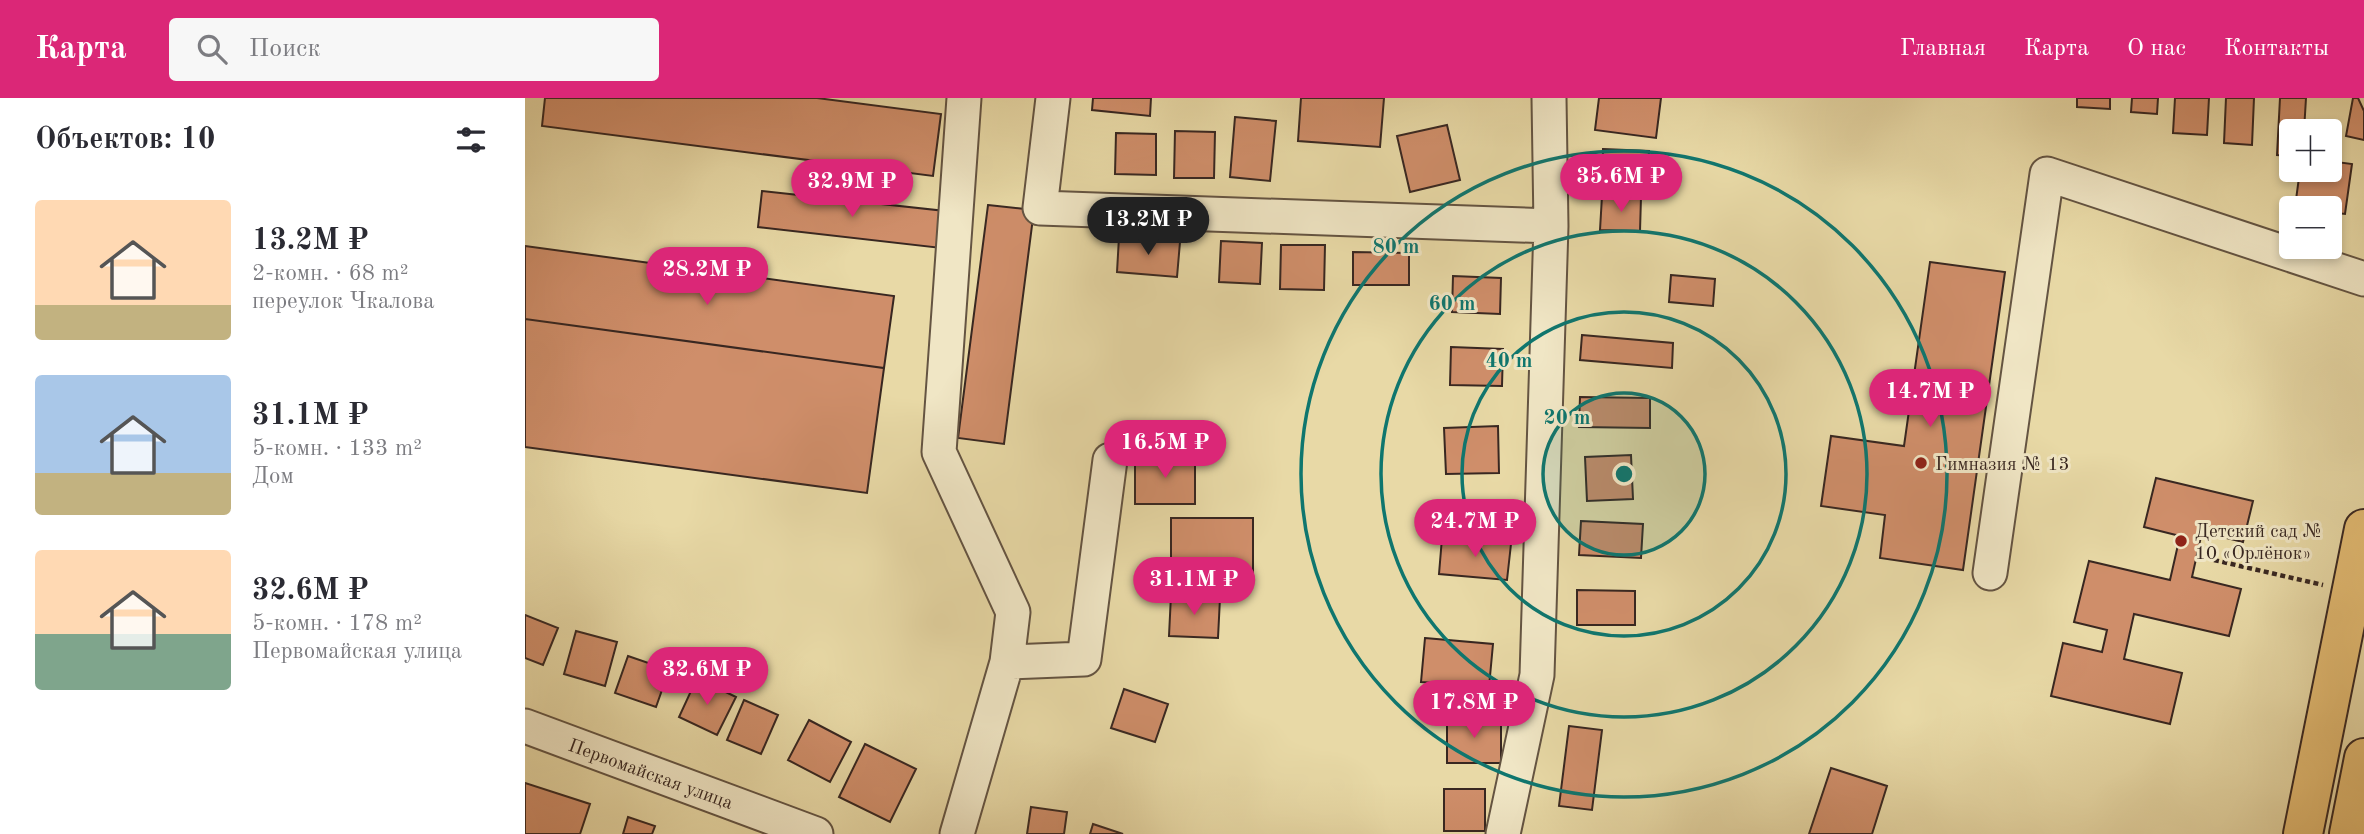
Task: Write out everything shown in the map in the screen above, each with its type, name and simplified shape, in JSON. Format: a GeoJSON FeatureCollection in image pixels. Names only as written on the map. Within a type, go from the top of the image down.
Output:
{"type":"FeatureCollection","features":[{"type":"Feature","properties":{"kind":"main road"},"geometry":{"type":"LineString","coordinates":[[2302,834],[2364,529]]}},
{"type":"Feature","properties":{"kind":"main road"},"geometry":{"type":"LineString","coordinates":[[2349,834],[2364,758]]}},
{"type":"Feature","properties":{"kind":"street"},"geometry":{"type":"LineString","coordinates":[[957,834],[1007,662],[1013,611],[939,452],[964,98]]}},
{"type":"Feature","properties":{"kind":"street"},"geometry":{"type":"LineString","coordinates":[[1053,98],[1040,208],[1551,226]]}},
{"type":"Feature","properties":{"kind":"street"},"geometry":{"type":"LineString","coordinates":[[1503,834],[1537,675],[1551,226],[1549,98]]}},
{"type":"Feature","properties":{"kind":"street"},"geometry":{"type":"LineString","coordinates":[[1990,573],[2046,174],[2364,279]]}},
{"type":"Feature","properties":{"kind":"street"},"geometry":{"type":"LineString","coordinates":[[1007,662],[1084,659],[1110,460]]}},
{"type":"Feature","properties":{"kind":"street","name":"Первомайская улица"},"geometry":{"type":"LineString","coordinates":[[525,726],[816,834]]}},
{"type":"Feature","properties":{"kind":"path"},"geometry":{"type":"LineString","coordinates":[[2214,560],[2334,588]]}},
{"type":"Feature","properties":{"kind":"building"},"geometry":{"type":"Polygon","coordinates":[[[545,98],[817,98],[941,114],[933,176],[542,126],[545,98]]]}},
{"type":"Feature","properties":{"kind":"building"},"geometry":{"type":"Polygon","coordinates":[[[1093,98],[1151,98],[1150,116],[1092,110],[1093,98]]]}},
{"type":"Feature","properties":{"kind":"building"},"geometry":{"type":"Polygon","coordinates":[[[1301,98],[1384,98],[1380,147],[1298,141],[1301,98]]]}},
{"type":"Feature","properties":{"kind":"building"},"geometry":{"type":"Polygon","coordinates":[[[1599,98],[1661,98],[1656,138],[1595,130],[1599,98]]]}},
{"type":"Feature","properties":{"kind":"building"},"geometry":{"type":"Polygon","coordinates":[[[2077,98],[2110,98],[2110,109],[2077,107],[2077,98]]]}},
{"type":"Feature","properties":{"kind":"building"},"geometry":{"type":"Polygon","coordinates":[[[2132,98],[2158,98],[2157,114],[2131,112],[2132,98]]]}},
{"type":"Feature","properties":{"kind":"building"},"geometry":{"type":"Polygon","coordinates":[[[2175,98],[2209,98],[2207,135],[2173,133],[2175,98]]]}},
{"type":"Feature","properties":{"kind":"building"},"geometry":{"type":"Polygon","coordinates":[[[2226,98],[2254,98],[2252,145],[2224,143],[2226,98]]]}},
{"type":"Feature","properties":{"kind":"building"},"geometry":{"type":"Polygon","coordinates":[[[2280,98],[2306,98],[2305,119],[2279,119],[2277,155],[2280,98]]]}},
{"type":"Feature","properties":{"kind":"building"},"geometry":{"type":"Polygon","coordinates":[[[2353,98],[2358,98],[2364,111],[2364,140],[2346,136],[2353,98]]]}},
{"type":"Feature","properties":{"kind":"building"},"geometry":{"type":"Polygon","coordinates":[[[1235,117],[1276,121],[1270,181],[1230,177],[1235,117]]]}},
{"type":"Feature","properties":{"kind":"building"},"geometry":{"type":"Polygon","coordinates":[[[1447,125],[1460,180],[1410,192],[1397,136],[1447,125]]]}},
{"type":"Feature","properties":{"kind":"building"},"geometry":{"type":"Polygon","coordinates":[[[1175,131],[1215,132],[1214,178],[1174,178],[1175,131]]]}},
{"type":"Feature","properties":{"kind":"building"},"geometry":{"type":"Polygon","coordinates":[[[1116,133],[1156,134],[1156,175],[1115,174],[1116,133]]]}},
{"type":"Feature","properties":{"kind":"building"},"geometry":{"type":"Polygon","coordinates":[[[1603,149],[1649,151],[1648,182],[1602,181],[1603,149]]]}},
{"type":"Feature","properties":{"kind":"building"},"geometry":{"type":"Polygon","coordinates":[[[2342,163],[2352,164],[2345,214],[2342,214],[2342,196],[2296,196],[2298,182],[2342,182],[2342,163]]]}},
{"type":"Feature","properties":{"kind":"building"},"geometry":{"type":"Polygon","coordinates":[[[762,191],[945,211],[941,248],[758,227],[762,191]]]}},
{"type":"Feature","properties":{"kind":"building"},"geometry":{"type":"Polygon","coordinates":[[[1602,196],[1641,197],[1640,231],[1600,230],[1602,196]]]}},
{"type":"Feature","properties":{"kind":"building"},"geometry":{"type":"Polygon","coordinates":[[[988,205],[1034,210],[1004,444],[958,438],[988,205]]]}},
{"type":"Feature","properties":{"kind":"building"},"geometry":{"type":"Polygon","coordinates":[[[1119,237],[1180,242],[1177,277],[1117,272],[1119,237]]]}},
{"type":"Feature","properties":{"kind":"building"},"geometry":{"type":"Polygon","coordinates":[[[1221,241],[1262,243],[1260,284],[1219,282],[1221,241]]]}},
{"type":"Feature","properties":{"kind":"building"},"geometry":{"type":"Polygon","coordinates":[[[1281,245],[1325,245],[1324,290],[1280,289],[1281,245]]]}},
{"type":"Feature","properties":{"kind":"building"},"geometry":{"type":"Polygon","coordinates":[[[525,246],[894,296],[884,368],[525,319],[525,246]]]}},
{"type":"Feature","properties":{"kind":"building"},"geometry":{"type":"Polygon","coordinates":[[[1353,252],[1409,253],[1409,285],[1353,285],[1353,252]]]}},
{"type":"Feature","properties":{"kind":"building"},"geometry":{"type":"Polygon","coordinates":[[[1930,262],[2005,272],[1963,570],[1880,558],[1885,515],[1821,506],[1831,436],[1904,446],[1930,262]]]}},
{"type":"Feature","properties":{"kind":"building"},"geometry":{"type":"Polygon","coordinates":[[[1671,275],[1715,279],[1713,306],[1669,302],[1671,275]]]}},
{"type":"Feature","properties":{"kind":"building"},"geometry":{"type":"Polygon","coordinates":[[[1453,276],[1501,278],[1500,314],[1452,312],[1453,276]]]}},
{"type":"Feature","properties":{"kind":"building"},"geometry":{"type":"Polygon","coordinates":[[[525,319],[884,368],[867,493],[525,447],[525,319]]]}},
{"type":"Feature","properties":{"kind":"building"},"geometry":{"type":"Polygon","coordinates":[[[1582,335],[1673,343],[1672,368],[1580,360],[1582,335]]]}},
{"type":"Feature","properties":{"kind":"building"},"geometry":{"type":"Polygon","coordinates":[[[1451,347],[1503,349],[1502,386],[1450,385],[1451,347]]]}},
{"type":"Feature","properties":{"kind":"building"},"geometry":{"type":"Polygon","coordinates":[[[1580,397],[1650,398],[1650,428],[1579,427],[1580,397]]]}},
{"type":"Feature","properties":{"kind":"building"},"geometry":{"type":"Polygon","coordinates":[[[1498,426],[1499,473],[1446,474],[1444,428],[1498,426]]]}},
{"type":"Feature","properties":{"kind":"building"},"geometry":{"type":"Polygon","coordinates":[[[1631,455],[1633,499],[1587,501],[1585,457],[1631,455]]]}},
{"type":"Feature","properties":{"kind":"building"},"geometry":{"type":"Polygon","coordinates":[[[1135,456],[1195,456],[1195,504],[1135,504],[1135,456]]]}},
{"type":"Feature","properties":{"kind":"building"},"geometry":{"type":"Polygon","coordinates":[[[2156,478],[2253,501],[2243,542],[2202,532],[2192,577],[2241,589],[2229,636],[2134,614],[2124,659],[2182,673],[2170,724],[2051,696],[2063,643],[2102,652],[2107,630],[2074,622],[2089,561],[2170,580],[2180,536],[2144,527],[2156,478]]]}},
{"type":"Feature","properties":{"kind":"building"},"geometry":{"type":"Polygon","coordinates":[[[1171,518],[1253,518],[1253,576],[1171,576],[1171,518]]]}},
{"type":"Feature","properties":{"kind":"building"},"geometry":{"type":"Polygon","coordinates":[[[1581,521],[1643,524],[1641,558],[1579,555],[1581,521]]]}},
{"type":"Feature","properties":{"kind":"building"},"geometry":{"type":"Polygon","coordinates":[[[1442,538],[1511,544],[1507,580],[1439,574],[1442,538]]]}},
{"type":"Feature","properties":{"kind":"building"},"geometry":{"type":"Polygon","coordinates":[[[1577,590],[1635,591],[1635,625],[1577,625],[1577,590]]]}},
{"type":"Feature","properties":{"kind":"building"},"geometry":{"type":"Polygon","coordinates":[[[1171,595],[1220,598],[1218,638],[1169,636],[1171,595]]]}},
{"type":"Feature","properties":{"kind":"building"},"geometry":{"type":"Polygon","coordinates":[[[525,615],[558,628],[543,665],[525,658],[525,615]]]}},
{"type":"Feature","properties":{"kind":"building"},"geometry":{"type":"Polygon","coordinates":[[[576,631],[617,642],[605,686],[564,674],[576,631]]]}},
{"type":"Feature","properties":{"kind":"building"},"geometry":{"type":"Polygon","coordinates":[[[1425,638],[1493,644],[1489,687],[1421,682],[1425,638]]]}},
{"type":"Feature","properties":{"kind":"building"},"geometry":{"type":"Polygon","coordinates":[[[628,656],[669,670],[656,707],[615,693],[628,656]]]}},
{"type":"Feature","properties":{"kind":"building"},"geometry":{"type":"Polygon","coordinates":[[[697,678],[736,697],[717,735],[679,717],[697,678]]]}},
{"type":"Feature","properties":{"kind":"building"},"geometry":{"type":"Polygon","coordinates":[[[1124,689],[1168,704],[1155,742],[1111,728],[1124,689]]]}},
{"type":"Feature","properties":{"kind":"building"},"geometry":{"type":"Polygon","coordinates":[[[744,700],[778,715],[761,754],[727,740],[744,700]]]}},
{"type":"Feature","properties":{"kind":"building"},"geometry":{"type":"Polygon","coordinates":[[[1447,718],[1501,718],[1501,763],[1447,763],[1447,718]]]}},
{"type":"Feature","properties":{"kind":"building"},"geometry":{"type":"Polygon","coordinates":[[[809,720],[851,742],[830,782],[788,760],[809,720]]]}},
{"type":"Feature","properties":{"kind":"building"},"geometry":{"type":"Polygon","coordinates":[[[1569,726],[1602,730],[1592,810],[1559,806],[1569,726]]]}},
{"type":"Feature","properties":{"kind":"building"},"geometry":{"type":"Polygon","coordinates":[[[865,744],[916,769],[890,822],[839,797],[865,744]]]}},
{"type":"Feature","properties":{"kind":"building"},"geometry":{"type":"Polygon","coordinates":[[[1831,768],[1887,786],[1872,834],[1809,834],[1831,768]]]}},
{"type":"Feature","properties":{"kind":"building"},"geometry":{"type":"Polygon","coordinates":[[[525,783],[590,804],[580,834],[525,834],[525,783]]]}},
{"type":"Feature","properties":{"kind":"building"},"geometry":{"type":"Polygon","coordinates":[[[1444,789],[1485,789],[1485,831],[1444,831],[1444,789]]]}},
{"type":"Feature","properties":{"kind":"building"},"geometry":{"type":"Polygon","coordinates":[[[1031,807],[1067,812],[1064,834],[1027,834],[1031,807]]]}},
{"type":"Feature","properties":{"kind":"building"},"geometry":{"type":"Polygon","coordinates":[[[628,817],[655,826],[652,834],[623,834],[628,817]]]}},
{"type":"Feature","properties":{"kind":"building"},"geometry":{"type":"Polygon","coordinates":[[[1093,824],[1123,834],[1090,834],[1093,824]]]}},
{"type":"Feature","properties":{"kind":"place","name":"Гимназия № 13"},"geometry":{"type":"Point","coordinates":[1921,463]}},
{"type":"Feature","properties":{"kind":"place","name":"Детский сад № 10 «Орлёнок»"},"geometry":{"type":"Point","coordinates":[2181,541]}}]}
